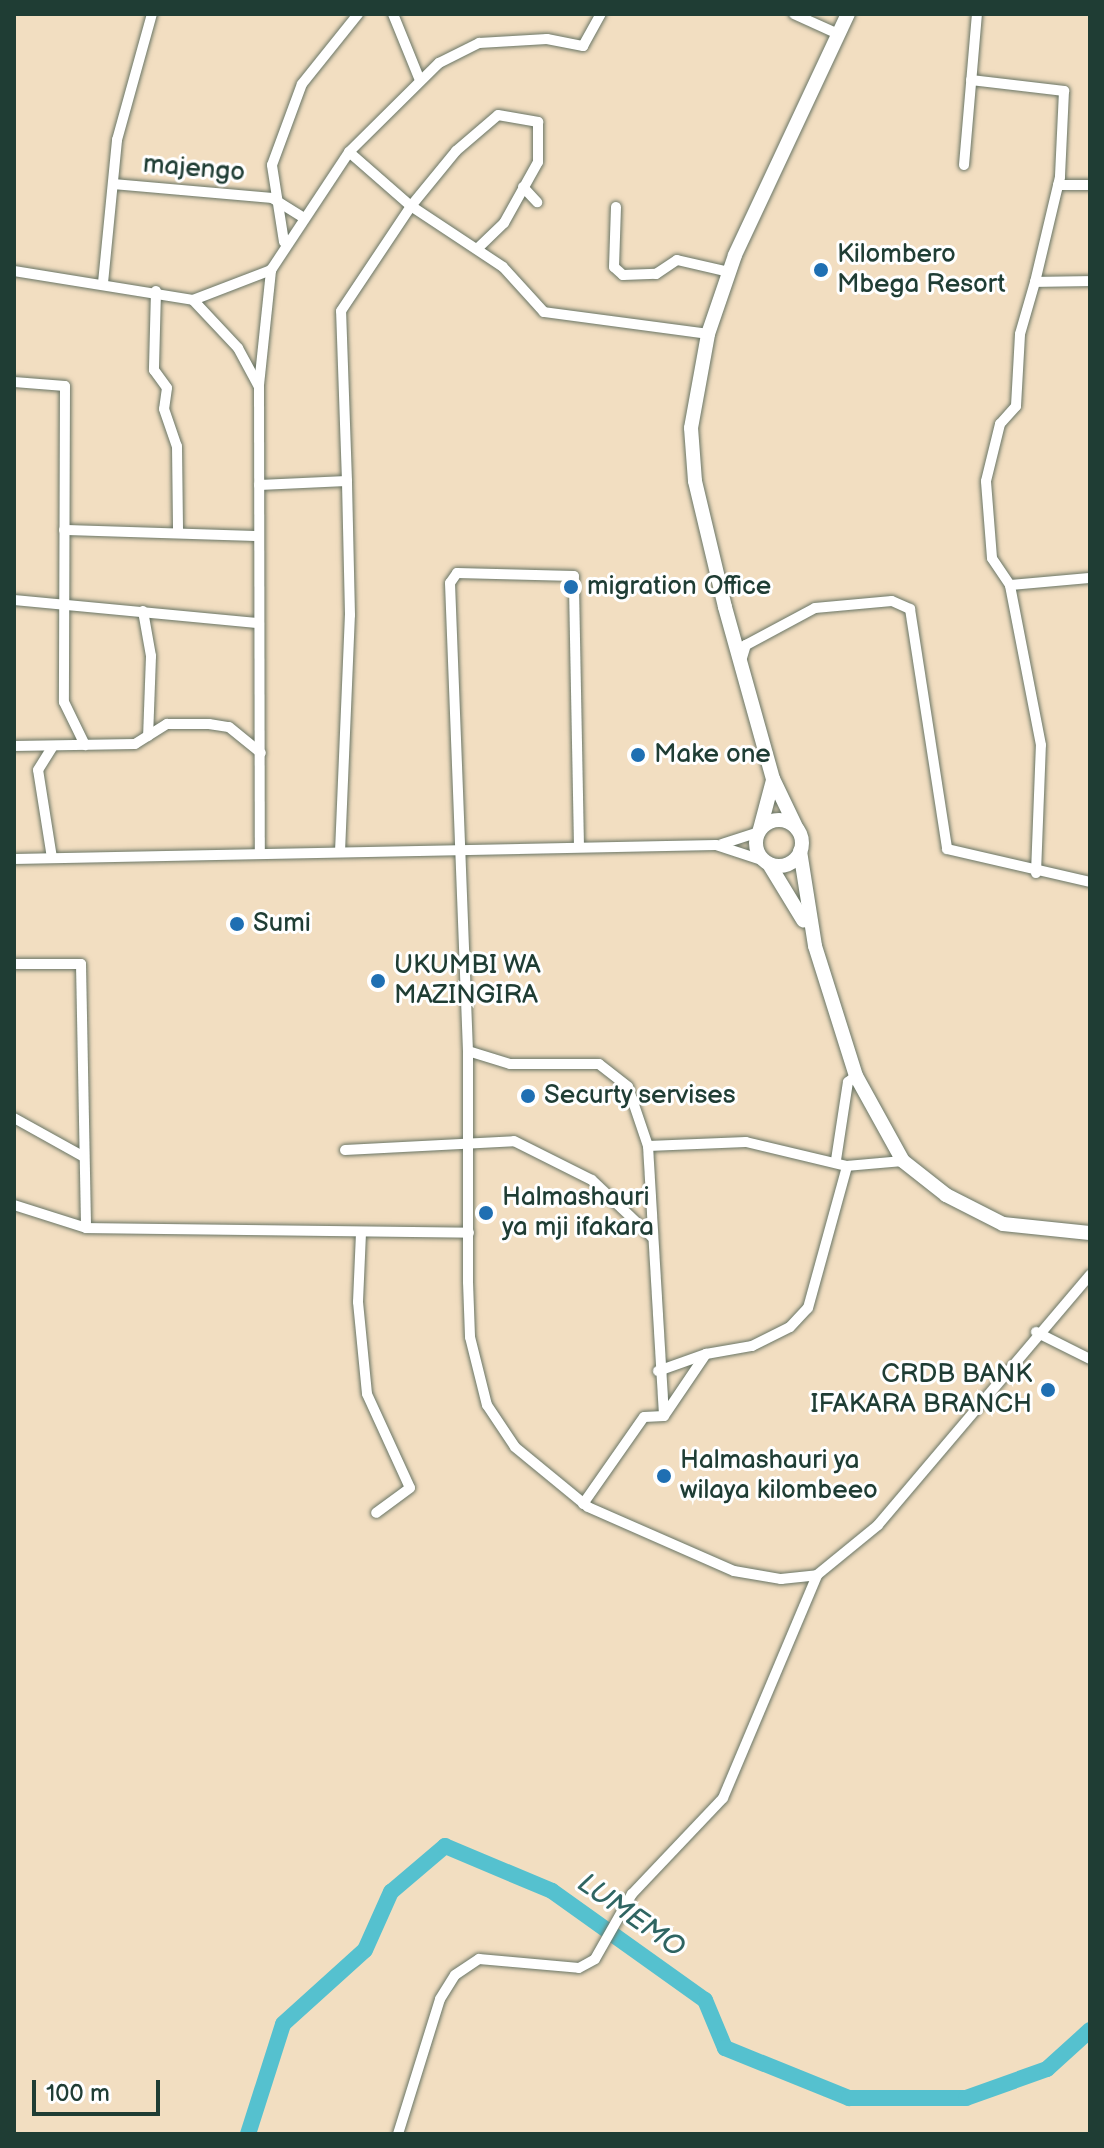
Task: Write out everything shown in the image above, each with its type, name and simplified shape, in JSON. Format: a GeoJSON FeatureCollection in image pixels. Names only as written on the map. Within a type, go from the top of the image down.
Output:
{"type":"FeatureCollection","features":[{"type":"Feature","properties":{"kind":"main road"},"geometry":{"type":"LineString","coordinates":[[848,14],[729,272],[708,334],[691,428],[695,481],[773,779],[797,829],[815,946],[856,1076],[903,1161],[955,1201],[1003,1224],[1090,1233]]}},
{"type":"Feature","properties":{"kind":"main road"},"geometry":{"type":"LineString","coordinates":[[773,779],[759,831],[767,862],[815,946]]}},
{"type":"Feature","properties":{"kind":"main road"},"geometry":{"type":"LineString","coordinates":[[759,831],[776,820],[797,829]]}},
{"type":"Feature","properties":{"kind":"main road"},"geometry":{"type":"LineString","coordinates":[[767,862],[790,863],[800,851]]}},
{"type":"Feature","properties":{"kind":"street"},"geometry":{"type":"LineString","coordinates":[[103,283],[117,140],[152,14]]}},
{"type":"Feature","properties":{"kind":"street","name":"majengo"},"geometry":{"type":"LineString","coordinates":[[284,242],[272,198],[272,165],[302,84],[358,14]]}},
{"type":"Feature","properties":{"kind":"street"},"geometry":{"type":"LineString","coordinates":[[393,14],[419,78]]}},
{"type":"Feature","properties":{"kind":"street"},"geometry":{"type":"LineString","coordinates":[[260,853],[257,623],[259,387],[271,270],[301,216],[349,152],[419,78],[479,43],[547,39],[583,46],[601,14]]}},
{"type":"Feature","properties":{"kind":"street"},"geometry":{"type":"LineString","coordinates":[[794,14],[838,34]]}},
{"type":"Feature","properties":{"kind":"street"},"geometry":{"type":"LineString","coordinates":[[964,165],[977,14]]}},
{"type":"Feature","properties":{"kind":"street"},"geometry":{"type":"LineString","coordinates":[[971,80],[1059,85],[1058,185],[1020,334],[1016,406],[1000,424],[986,481],[992,558],[1010,585],[1041,745],[1036,873]]}},
{"type":"Feature","properties":{"kind":"street"},"geometry":{"type":"LineString","coordinates":[[340,852],[350,615],[341,311],[411,206],[456,151],[498,115],[538,122],[538,162],[504,223],[477,249]]}},
{"type":"Feature","properties":{"kind":"street"},"geometry":{"type":"LineString","coordinates":[[349,152],[411,206],[477,249],[544,312],[708,334]]}},
{"type":"Feature","properties":{"kind":"street","name":"majengo"},"geometry":{"type":"LineString","coordinates":[[113,184],[272,198],[301,216]]}},
{"type":"Feature","properties":{"kind":"street"},"geometry":{"type":"LineString","coordinates":[[1058,185],[1090,185]]}},
{"type":"Feature","properties":{"kind":"street"},"geometry":{"type":"LineString","coordinates":[[523,187],[537,202]]}},
{"type":"Feature","properties":{"kind":"street"},"geometry":{"type":"LineString","coordinates":[[616,207],[614,267],[623,275],[656,274],[677,260],[729,272]]}},
{"type":"Feature","properties":{"kind":"street"},"geometry":{"type":"LineString","coordinates":[[193,300],[271,270]]}},
{"type":"Feature","properties":{"kind":"street"},"geometry":{"type":"LineString","coordinates":[[14,271],[156,291],[193,300],[238,348],[259,387]]}},
{"type":"Feature","properties":{"kind":"street"},"geometry":{"type":"LineString","coordinates":[[1035,282],[1090,281]]}},
{"type":"Feature","properties":{"kind":"street"},"geometry":{"type":"LineString","coordinates":[[156,291],[154,370],[167,388],[164,409],[177,446],[178,532]]}},
{"type":"Feature","properties":{"kind":"street"},"geometry":{"type":"LineString","coordinates":[[14,382],[65,386],[64,702],[85,745]]}},
{"type":"Feature","properties":{"kind":"street"},"geometry":{"type":"LineString","coordinates":[[259,485],[347,481]]}},
{"type":"Feature","properties":{"kind":"street"},"geometry":{"type":"LineString","coordinates":[[64,530],[258,536]]}},
{"type":"Feature","properties":{"kind":"street"},"geometry":{"type":"LineString","coordinates":[[579,847],[574,576],[457,573],[450,583],[468,1051],[470,1337],[487,1405],[515,1447],[583,1504],[734,1571],[781,1579],[817,1575]]}},
{"type":"Feature","properties":{"kind":"street"},"geometry":{"type":"LineString","coordinates":[[1010,585],[1090,578]]}},
{"type":"Feature","properties":{"kind":"street"},"geometry":{"type":"LineString","coordinates":[[14,600],[257,623]]}},
{"type":"Feature","properties":{"kind":"street"},"geometry":{"type":"LineString","coordinates":[[741,663],[746,645],[815,608],[892,601],[910,609],[947,849],[1036,873],[1090,882]]}},
{"type":"Feature","properties":{"kind":"street"},"geometry":{"type":"LineString","coordinates":[[143,611],[151,719],[148,736]]}},
{"type":"Feature","properties":{"kind":"street"},"geometry":{"type":"LineString","coordinates":[[151,719],[163,727]]}},
{"type":"Feature","properties":{"kind":"street"},"geometry":{"type":"LineString","coordinates":[[14,746],[85,745],[148,736],[163,727],[229,727],[261,753]]}},
{"type":"Feature","properties":{"kind":"street"},"geometry":{"type":"LineString","coordinates":[[52,858],[38,770],[53,746]]}},
{"type":"Feature","properties":{"kind":"street"},"geometry":{"type":"LineString","coordinates":[[14,859],[716,845],[759,831]]}},
{"type":"Feature","properties":{"kind":"street"},"geometry":{"type":"LineString","coordinates":[[716,845],[767,862]]}},
{"type":"Feature","properties":{"kind":"street"},"geometry":{"type":"LineString","coordinates":[[14,964],[81,964],[86,1228]]}},
{"type":"Feature","properties":{"kind":"street"},"geometry":{"type":"LineString","coordinates":[[468,1051],[510,1064],[599,1064],[628,1087],[648,1146],[658,1371],[664,1416]]}},
{"type":"Feature","properties":{"kind":"street"},"geometry":{"type":"LineString","coordinates":[[836,1160],[848,1082],[856,1076]]}},
{"type":"Feature","properties":{"kind":"street"},"geometry":{"type":"LineString","coordinates":[[14,1118],[84,1157]]}},
{"type":"Feature","properties":{"kind":"street"},"geometry":{"type":"LineString","coordinates":[[345,1150],[369,1143],[468,1147],[495,1137],[538,1151],[592,1180],[652,1237]]}},
{"type":"Feature","properties":{"kind":"street"},"geometry":{"type":"LineString","coordinates":[[648,1146],[772,1143],[836,1160],[847,1166],[903,1161]]}},
{"type":"Feature","properties":{"kind":"street"},"geometry":{"type":"LineString","coordinates":[[658,1371],[706,1354],[752,1346],[790,1327],[808,1308],[847,1166]]}},
{"type":"Feature","properties":{"kind":"street"},"geometry":{"type":"LineString","coordinates":[[14,1205],[86,1228],[469,1233]]}},
{"type":"Feature","properties":{"kind":"street"},"geometry":{"type":"LineString","coordinates":[[361,1233],[367,1394],[410,1488],[376,1513]]}},
{"type":"Feature","properties":{"kind":"street"},"geometry":{"type":"LineString","coordinates":[[398,2134],[440,1999],[455,1975],[479,1959],[579,1968],[595,1959],[632,1894],[723,1798],[817,1575],[878,1525],[1036,1332],[1090,1275]]}},
{"type":"Feature","properties":{"kind":"street"},"geometry":{"type":"LineString","coordinates":[[1036,1332],[1090,1359]]}},
{"type":"Feature","properties":{"kind":"street"},"geometry":{"type":"LineString","coordinates":[[664,1416],[706,1354]]}},
{"type":"Feature","properties":{"kind":"street"},"geometry":{"type":"LineString","coordinates":[[583,1504],[644,1417],[664,1416]]}},
{"type":"Feature","properties":{"kind":"waterway","name":"LUMEMO"},"geometry":{"type":"LineString","coordinates":[[248,2134],[283,2024],[365,1950],[391,1892],[445,1846],[552,1891],[705,2000],[725,2048],[849,2098],[966,2098],[1047,2069],[1090,2030]]}},
{"type":"Feature","properties":{"kind":"place","name":"Kilombero Mbega Resort"},"geometry":{"type":"Point","coordinates":[821,270]}},
{"type":"Feature","properties":{"kind":"place","name":"migration Office"},"geometry":{"type":"Point","coordinates":[571,587]}},
{"type":"Feature","properties":{"kind":"place","name":"Make one"},"geometry":{"type":"Point","coordinates":[638,755]}},
{"type":"Feature","properties":{"kind":"place","name":"Sumi"},"geometry":{"type":"Point","coordinates":[237,924]}},
{"type":"Feature","properties":{"kind":"place","name":"UKUMBI WA MAZINGIRA"},"geometry":{"type":"Point","coordinates":[378,981]}},
{"type":"Feature","properties":{"kind":"place","name":"Securty servises"},"geometry":{"type":"Point","coordinates":[528,1096]}},
{"type":"Feature","properties":{"kind":"place","name":"Halmashauri ya mji ifakara"},"geometry":{"type":"Point","coordinates":[486,1213]}},
{"type":"Feature","properties":{"kind":"place","name":"CRDB BANK IFAKARA BRANCH"},"geometry":{"type":"Point","coordinates":[1048,1390]}},
{"type":"Feature","properties":{"kind":"place","name":"Halmashauri ya wilaya kilombeeo"},"geometry":{"type":"Point","coordinates":[664,1476]}}]}
